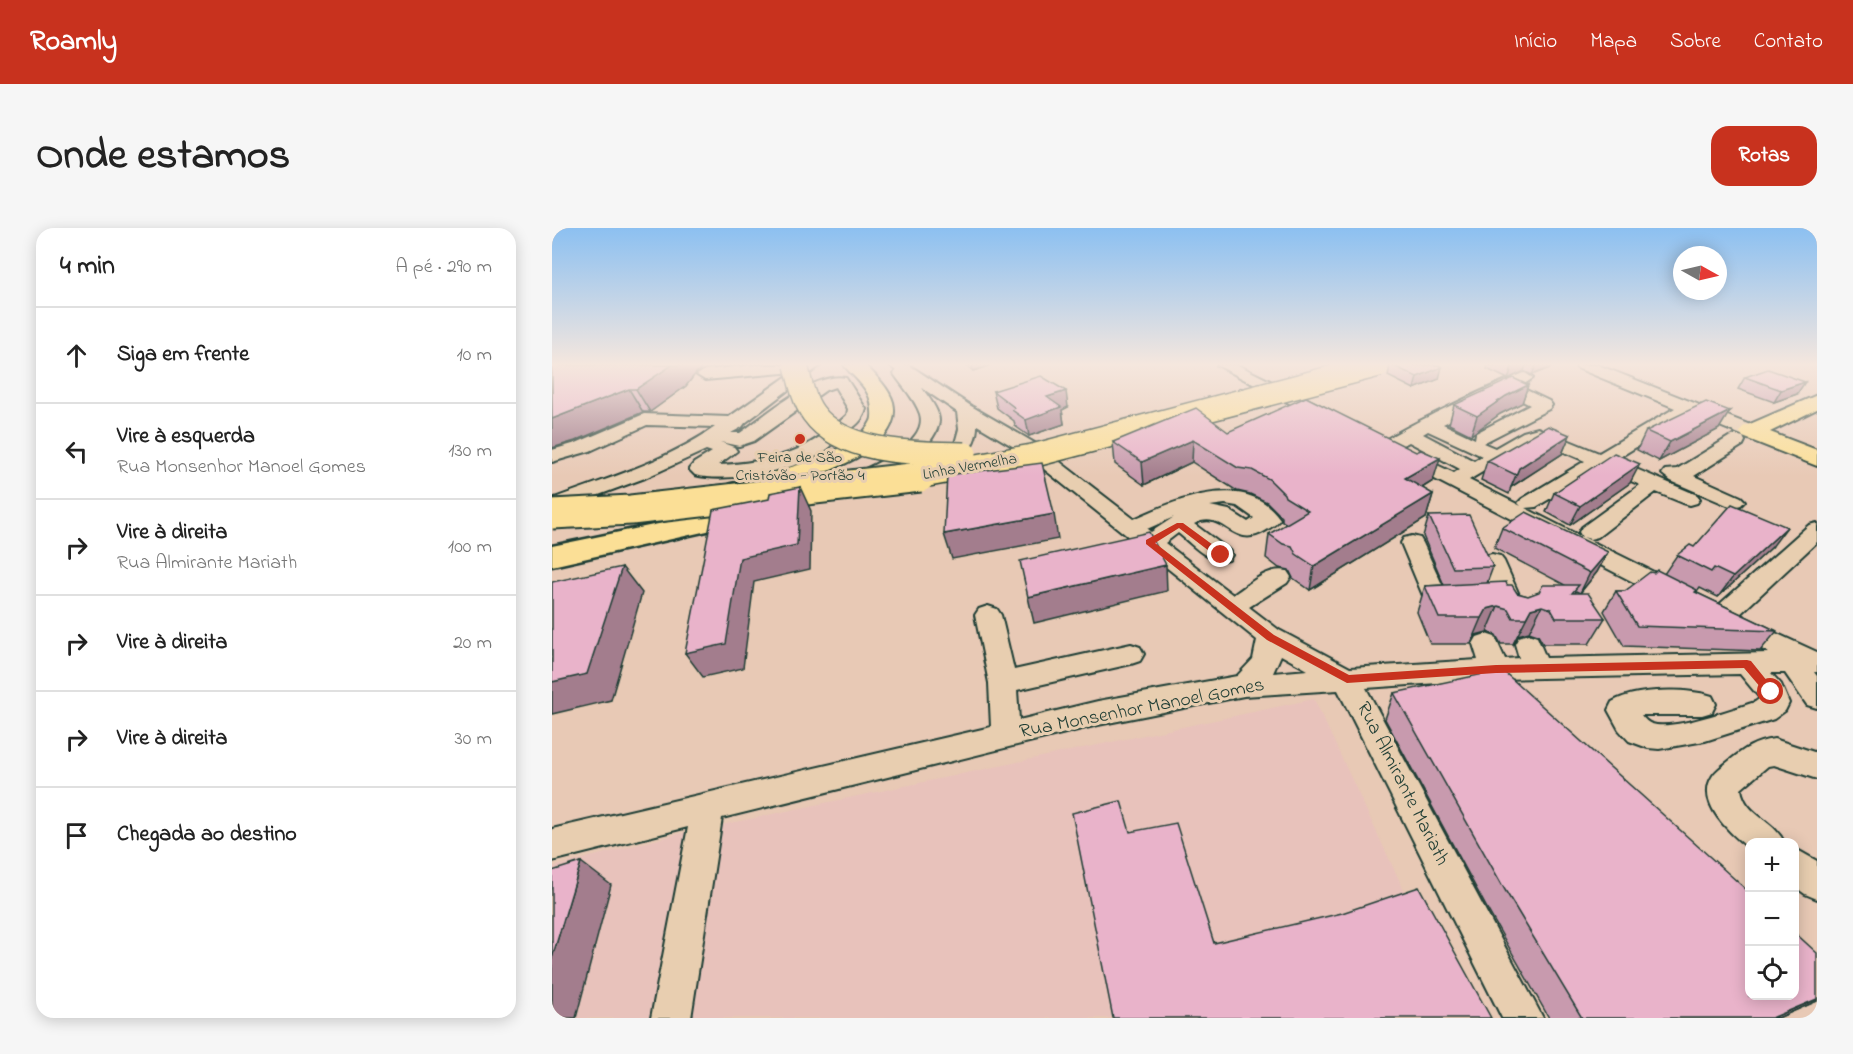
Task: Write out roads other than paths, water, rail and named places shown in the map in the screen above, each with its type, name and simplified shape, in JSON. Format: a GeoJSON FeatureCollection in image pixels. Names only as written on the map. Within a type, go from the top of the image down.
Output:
{"type":"FeatureCollection","features":[{"type":"Feature","properties":{"kind":"highway"},"geometry":{"type":"LineString","coordinates":[[809,402],[817,417],[835,431],[852,440],[882,448],[926,453],[1030,451]]}},
{"type":"Feature","properties":{"kind":"highway","name":"Linha Vermelha"},"geometry":{"type":"LineString","coordinates":[[552,512],[733,497],[903,476],[1030,451],[1223,402]]}},
{"type":"Feature","properties":{"kind":"highway","name":"Linha Vermelha"},"geometry":{"type":"LineString","coordinates":[[552,512],[632,510],[902,480],[1032,456],[1238,402]]}},
{"type":"Feature","properties":{"kind":"highway"},"geometry":{"type":"LineString","coordinates":[[552,544],[857,480]]}},
{"type":"Feature","properties":{"kind":"highway"},"geometry":{"type":"LineString","coordinates":[[552,556],[902,480]]}},
{"type":"Feature","properties":{"kind":"main road"},"geometry":{"type":"LineString","coordinates":[[552,525],[696,499],[784,477],[849,453],[869,440],[880,428],[884,417],[882,402]]}},
{"type":"Feature","properties":{"kind":"main road"},"geometry":{"type":"LineString","coordinates":[[1743,437],[1817,402]]}},
{"type":"Feature","properties":{"kind":"main road"},"geometry":{"type":"LineString","coordinates":[[1743,437],[1817,459]]}},
{"type":"Feature","properties":{"kind":"street"},"geometry":{"type":"LineString","coordinates":[[552,512],[579,497],[638,474],[711,440],[763,402]]}},
{"type":"Feature","properties":{"kind":"street"},"geometry":{"type":"LineString","coordinates":[[711,440],[747,438],[798,402]]}},
{"type":"Feature","properties":{"kind":"street"},"geometry":{"type":"LineString","coordinates":[[711,440],[727,451],[700,467],[699,471],[742,468],[799,457],[818,448],[857,413],[852,402]]}},
{"type":"Feature","properties":{"kind":"street"},"geometry":{"type":"LineString","coordinates":[[857,480],[886,468],[905,456],[926,431],[930,419],[921,402]]}},
{"type":"Feature","properties":{"kind":"street","name":"Rua Almirante Mariath"},"geometry":{"type":"LineString","coordinates":[[953,402],[1030,451],[1270,637],[1347,679],[1523,1018]]}},
{"type":"Feature","properties":{"kind":"street"},"geometry":{"type":"LineString","coordinates":[[1030,451],[1212,402]]}},
{"type":"Feature","properties":{"kind":"street"},"geometry":{"type":"LineString","coordinates":[[1297,402],[1347,426]]}},
{"type":"Feature","properties":{"kind":"street"},"geometry":{"type":"LineString","coordinates":[[1387,446],[1476,402]]}},
{"type":"Feature","properties":{"kind":"street"},"geometry":{"type":"LineString","coordinates":[[1483,436],[1543,405],[1542,402]]}},
{"type":"Feature","properties":{"kind":"street"},"geometry":{"type":"LineString","coordinates":[[1673,402],[1743,437]]}},
{"type":"Feature","properties":{"kind":"street"},"geometry":{"type":"LineString","coordinates":[[1529,503],[1688,408]]}},
{"type":"Feature","properties":{"kind":"street"},"geometry":{"type":"LineString","coordinates":[[552,562],[907,481],[937,468],[952,457],[966,442],[970,427],[965,410]]}},
{"type":"Feature","properties":{"kind":"street"},"geometry":{"type":"LineString","coordinates":[[552,456],[584,447],[644,419],[736,423]]}},
{"type":"Feature","properties":{"kind":"street"},"geometry":{"type":"LineString","coordinates":[[1428,424],[1494,456]]}},
{"type":"Feature","properties":{"kind":"street"},"geometry":{"type":"LineString","coordinates":[[1408,434],[1473,468]]}},
{"type":"Feature","properties":{"kind":"street"},"geometry":{"type":"LineString","coordinates":[[1454,481],[1494,456],[1538,434],[1678,477],[1734,501]]}},
{"type":"Feature","properties":{"kind":"street"},"geometry":{"type":"LineString","coordinates":[[1367,436],[1806,662],[1817,698]]}},
{"type":"Feature","properties":{"kind":"street"},"geometry":{"type":"LineString","coordinates":[[1678,477],[1743,437]]}},
{"type":"Feature","properties":{"kind":"street"},"geometry":{"type":"LineString","coordinates":[[1608,455],[1654,484],[1690,499]]}},
{"type":"Feature","properties":{"kind":"street"},"geometry":{"type":"LineString","coordinates":[[1590,532],[1654,484]]}},
{"type":"Feature","properties":{"kind":"street"},"geometry":{"type":"LineString","coordinates":[[1233,498],[1269,519],[1249,531],[1214,512],[1196,515],[1180,524],[1140,535],[1169,511],[1233,498]]}},
{"type":"Feature","properties":{"kind":"street"},"geometry":{"type":"LineString","coordinates":[[1180,524],[1221,555]]}},
{"type":"Feature","properties":{"kind":"street"},"geometry":{"type":"LineString","coordinates":[[1704,608],[1817,530]]}},
{"type":"Feature","properties":{"kind":"street"},"geometry":{"type":"LineString","coordinates":[[1412,543],[1436,599],[1489,602],[1492,561]]}},
{"type":"Feature","properties":{"kind":"street"},"geometry":{"type":"LineString","coordinates":[[1231,607],[1279,577]]}},
{"type":"Feature","properties":{"kind":"street"},"geometry":{"type":"LineString","coordinates":[[988,615],[1003,683],[1003,713],[1007,735]]}},
{"type":"Feature","properties":{"kind":"street"},"geometry":{"type":"LineString","coordinates":[[1244,685],[1266,662],[1270,637]]}},
{"type":"Feature","properties":{"kind":"street"},"geometry":{"type":"LineString","coordinates":[[1486,644],[1496,669]]}},
{"type":"Feature","properties":{"kind":"street"},"geometry":{"type":"LineString","coordinates":[[1003,683],[1131,654]]}},
{"type":"Feature","properties":{"kind":"street","name":"Rua Monsenhor Manoel Gomes"},"geometry":{"type":"LineString","coordinates":[[552,845],[1098,713],[1244,685],[1496,669],[1532,656],[1747,664],[1806,662]]}},
{"type":"Feature","properties":{"kind":"street"},"geometry":{"type":"LineString","coordinates":[[1702,704],[1637,704],[1622,710],[1630,723],[1646,736],[1666,738],[1764,711],[1775,703],[1771,692],[1747,664]]}},
{"type":"Feature","properties":{"kind":"street"},"geometry":{"type":"LineString","coordinates":[[1761,838],[1743,824],[1727,805],[1724,784],[1760,754],[1774,752],[1817,766]]}},
{"type":"Feature","properties":{"kind":"street"},"geometry":{"type":"LineString","coordinates":[[670,1018],[708,806]]}},
{"type":"Feature","properties":{"kind":"street"},"geometry":{"type":"LineString","coordinates":[[1799,868],[1817,882]]}},
{"type":"Feature","properties":{"kind":"place","name":"Feira de São Cristóvão - Portão 4"},"geometry":{"type":"Point","coordinates":[800,439]}}]}
